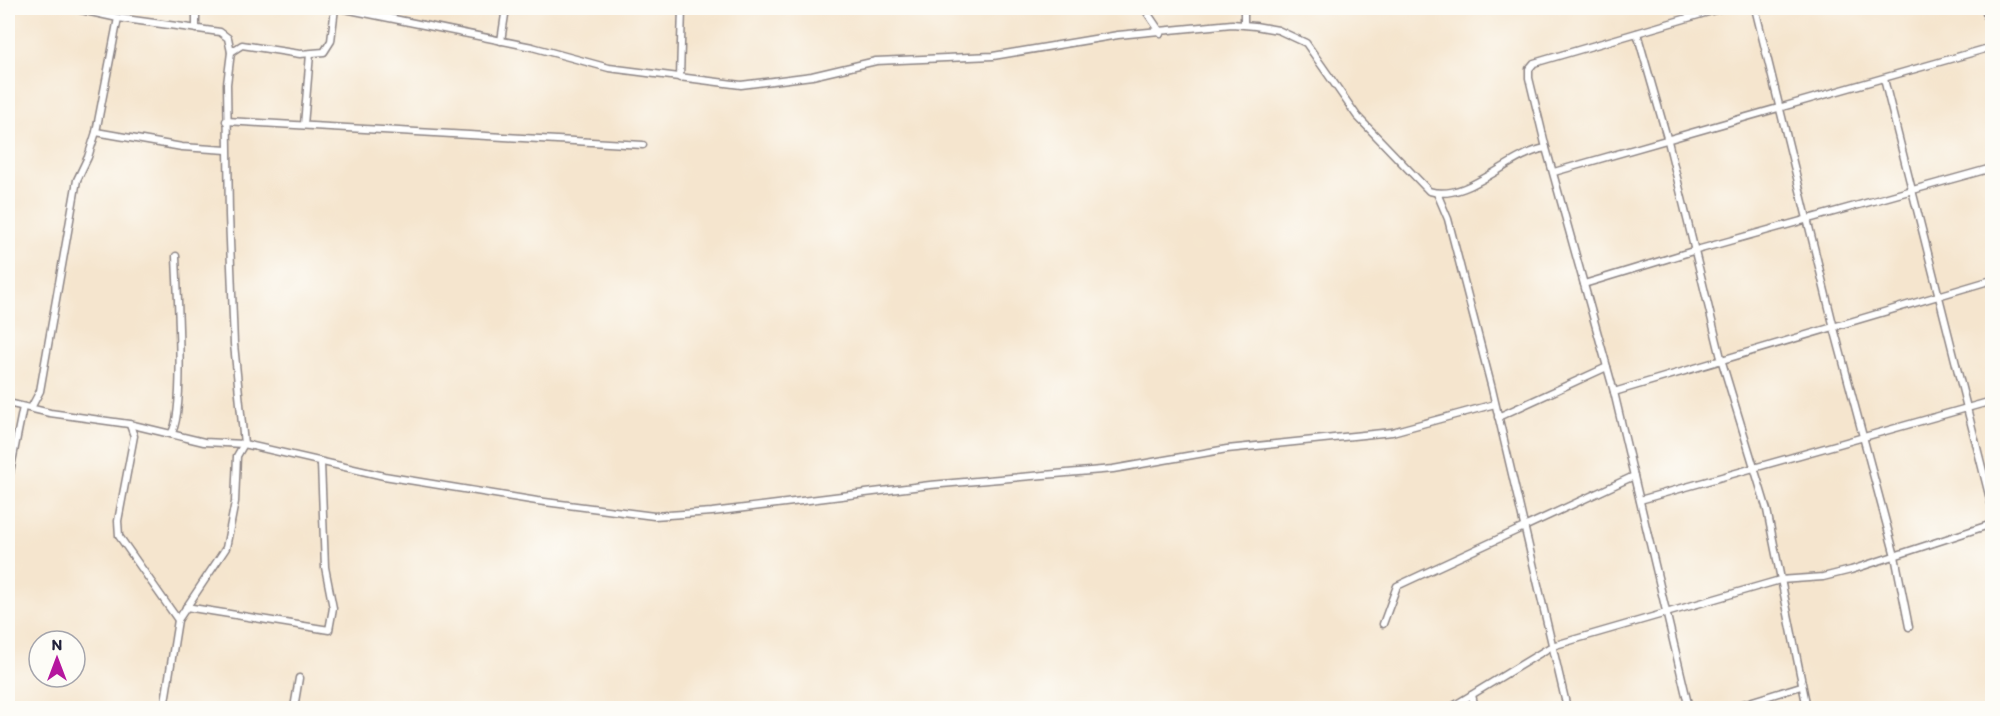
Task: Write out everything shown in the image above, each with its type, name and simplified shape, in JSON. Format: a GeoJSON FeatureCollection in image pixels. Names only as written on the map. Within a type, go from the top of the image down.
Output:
{"type":"FeatureCollection","features":[{"type":"Feature","properties":{"kind":"street"},"geometry":{"type":"LineString","coordinates":[[72,8],[118,18],[223,34],[228,38],[231,52],[226,121],[234,344],[244,444],[237,456],[236,502],[226,548],[178,620],[164,708]]}},
{"type":"Feature","properties":{"kind":"street"},"geometry":{"type":"LineString","coordinates":[[196,8],[196,29]]}},
{"type":"Feature","properties":{"kind":"street"},"geometry":{"type":"LineString","coordinates":[[231,52],[242,45],[310,54],[324,52],[329,47],[337,8],[554,52],[609,68],[741,85],[812,76],[876,61],[993,56],[1118,35],[1244,24],[1278,30],[1306,43],[1357,116],[1417,181],[1437,193],[1448,219],[1495,404],[1567,708]]}},
{"type":"Feature","properties":{"kind":"street"},"geometry":{"type":"LineString","coordinates":[[501,41],[506,8]]}},
{"type":"Feature","properties":{"kind":"street"},"geometry":{"type":"LineString","coordinates":[[680,78],[682,8]]}},
{"type":"Feature","properties":{"kind":"street"},"geometry":{"type":"LineString","coordinates":[[1144,8],[1161,33]]}},
{"type":"Feature","properties":{"kind":"street"},"geometry":{"type":"LineString","coordinates":[[1244,8],[1244,24]]}},
{"type":"Feature","properties":{"kind":"street"},"geometry":{"type":"LineString","coordinates":[[1689,708],[1614,392],[1528,78],[1531,66],[1722,8]]}},
{"type":"Feature","properties":{"kind":"street"},"geometry":{"type":"LineString","coordinates":[[1755,8],[1834,328],[1895,556],[1910,627]]}},
{"type":"Feature","properties":{"kind":"street"},"geometry":{"type":"LineString","coordinates":[[1985,8],[1992,40]]}},
{"type":"Feature","properties":{"kind":"street"},"geometry":{"type":"LineString","coordinates":[[31,408],[40,391],[77,180],[96,132],[118,18]]}},
{"type":"Feature","properties":{"kind":"street"},"geometry":{"type":"LineString","coordinates":[[1638,33],[1668,141],[1693,251],[1722,362],[1767,510],[1807,708]]}},
{"type":"Feature","properties":{"kind":"street"},"geometry":{"type":"LineString","coordinates":[[1554,172],[1992,48]]}},
{"type":"Feature","properties":{"kind":"street"},"geometry":{"type":"LineString","coordinates":[[304,125],[310,54]]}},
{"type":"Feature","properties":{"kind":"street"},"geometry":{"type":"LineString","coordinates":[[1884,79],[1941,296],[1992,507]]}},
{"type":"Feature","properties":{"kind":"street"},"geometry":{"type":"LineString","coordinates":[[226,121],[643,145]]}},
{"type":"Feature","properties":{"kind":"street"},"geometry":{"type":"LineString","coordinates":[[96,132],[183,147],[227,150]]}},
{"type":"Feature","properties":{"kind":"street"},"geometry":{"type":"LineString","coordinates":[[1437,193],[1459,190],[1528,154],[1546,148]]}},
{"type":"Feature","properties":{"kind":"street"},"geometry":{"type":"LineString","coordinates":[[1584,284],[1693,251],[1992,168]]}},
{"type":"Feature","properties":{"kind":"street"},"geometry":{"type":"LineString","coordinates":[[171,434],[176,424],[180,362],[176,256]]}},
{"type":"Feature","properties":{"kind":"street"},"geometry":{"type":"LineString","coordinates":[[1614,392],[1722,362],[1992,280]]}},
{"type":"Feature","properties":{"kind":"street"},"geometry":{"type":"LineString","coordinates":[[1498,417],[1607,367]]}},
{"type":"Feature","properties":{"kind":"street"},"geometry":{"type":"LineString","coordinates":[[1640,500],[1992,401]]}},
{"type":"Feature","properties":{"kind":"street"},"geometry":{"type":"LineString","coordinates":[[8,403],[129,424],[213,443],[244,444],[321,463],[502,496],[654,516],[712,512],[930,485],[1113,469],[1227,449],[1392,432],[1495,404]]}},
{"type":"Feature","properties":{"kind":"street"},"geometry":{"type":"LineString","coordinates":[[8,483],[22,407]]}},
{"type":"Feature","properties":{"kind":"street"},"geometry":{"type":"LineString","coordinates":[[129,424],[134,436],[118,521],[119,536],[178,620]]}},
{"type":"Feature","properties":{"kind":"street"},"geometry":{"type":"LineString","coordinates":[[186,607],[329,630],[333,608],[325,567],[321,463]]}},
{"type":"Feature","properties":{"kind":"street"},"geometry":{"type":"LineString","coordinates":[[1383,624],[1396,586],[1634,476]]}},
{"type":"Feature","properties":{"kind":"street"},"geometry":{"type":"LineString","coordinates":[[1450,708],[1552,646],[1780,580],[1823,577],[1992,524]]}},
{"type":"Feature","properties":{"kind":"street"},"geometry":{"type":"LineString","coordinates":[[294,708],[299,678]]}},
{"type":"Feature","properties":{"kind":"street"},"geometry":{"type":"LineString","coordinates":[[1730,708],[1801,686]]}},
{"type":"Feature","properties":{"kind":"street"},"geometry":{"type":"LineString","coordinates":[[1472,695],[1475,708]]}}]}
